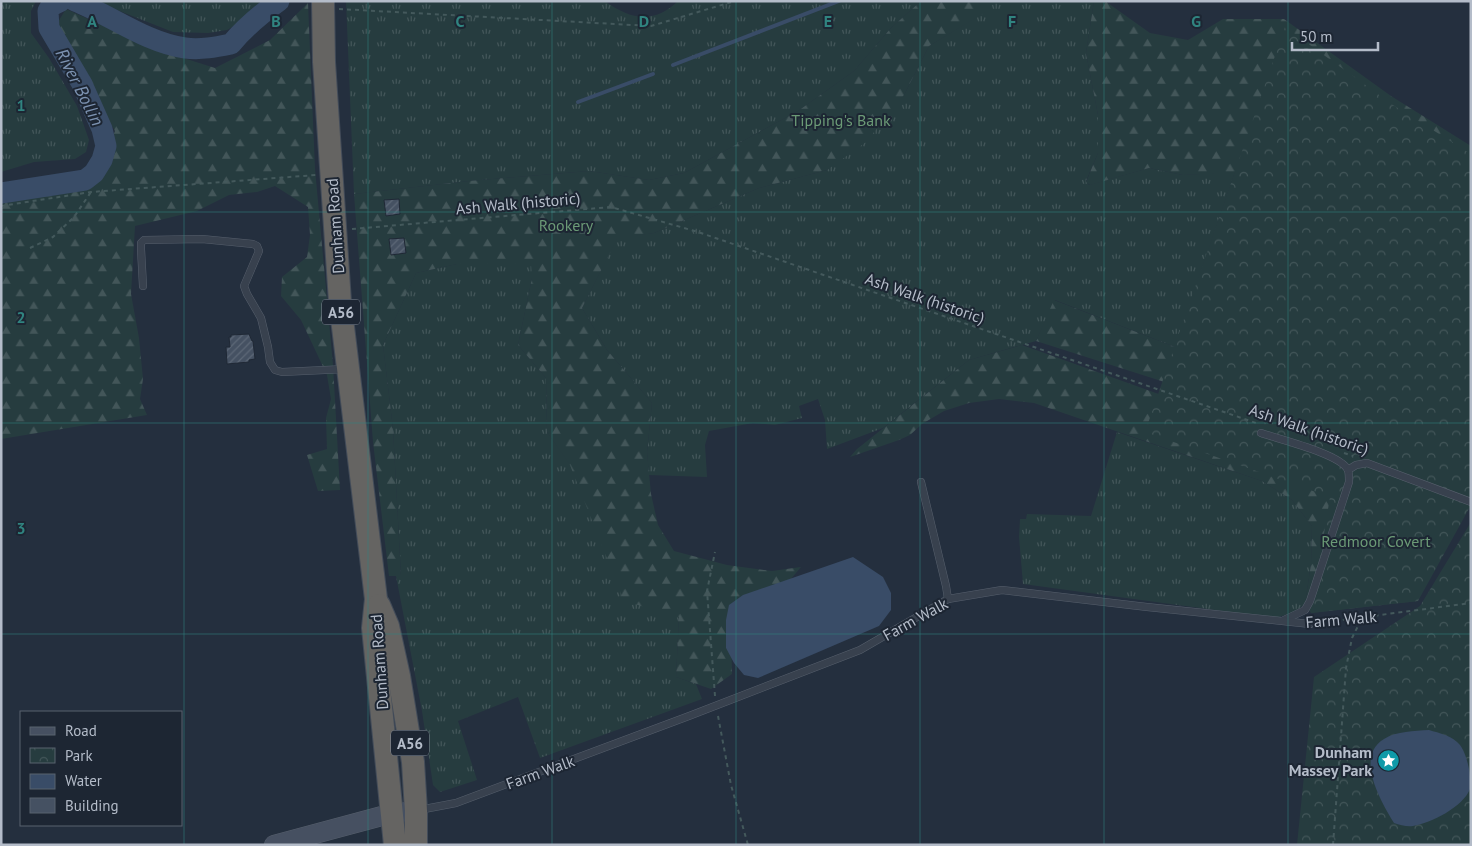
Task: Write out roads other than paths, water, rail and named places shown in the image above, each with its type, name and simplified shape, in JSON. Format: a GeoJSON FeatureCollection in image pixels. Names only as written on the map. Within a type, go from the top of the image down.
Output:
{"type":"FeatureCollection","features":[{"type":"Feature","properties":{"kind":"highway","name":"Dunham Road"},"geometry":{"type":"LineString","coordinates":[[327,7],[329,152],[340,302],[376,599],[373,628],[395,845]]}},
{"type":"Feature","properties":{"kind":"highway","name":"Dunham Road"},"geometry":{"type":"LineString","coordinates":[[376,599],[388,626],[399,676],[413,762],[416,845]]}},
{"type":"Feature","properties":{"kind":"main road"},"geometry":{"type":"LineString","coordinates":[[274,845],[393,813],[416,811]]}},
{"type":"Feature","properties":{"kind":"lane"},"geometry":{"type":"LineString","coordinates":[[143,286],[141,244],[144,240],[202,239],[253,244],[257,246],[259,251],[244,286],[261,318],[270,362],[274,370],[282,372],[348,368]]}},
{"type":"Feature","properties":{"kind":"lane"},"geometry":{"type":"LineString","coordinates":[[1261,433],[1316,450],[1340,462],[1348,470],[1349,482],[1310,601],[1304,610],[1281,621]]}},
{"type":"Feature","properties":{"kind":"lane"},"geometry":{"type":"LineString","coordinates":[[1348,470],[1356,465],[1367,463],[1471,502]]}},
{"type":"Feature","properties":{"kind":"lane"},"geometry":{"type":"LineString","coordinates":[[921,482],[948,599]]}},
{"type":"Feature","properties":{"kind":"lane","name":"Farm Walk"},"geometry":{"type":"LineString","coordinates":[[416,811],[456,803],[860,650],[948,599],[1002,590],[1310,624]]}},
{"type":"Feature","properties":{"kind":"water"},"geometry":{"type":"Polygon","coordinates":[[[853,557],[883,577],[891,593],[891,610],[879,626],[758,678],[744,675],[734,663],[726,648],[726,620],[729,605],[743,595],[853,557]]]}},
{"type":"Feature","properties":{"kind":"water"},"geometry":{"type":"Polygon","coordinates":[[[1429,730],[1450,737],[1460,745],[1468,766],[1470,789],[1461,802],[1437,818],[1413,826],[1394,823],[1383,804],[1373,780],[1371,757],[1375,747],[1389,736],[1429,730]]]}},
{"type":"Feature","properties":{"kind":"waterway","name":"River Bollin"},"geometry":{"type":"LineString","coordinates":[[1,193],[85,180],[94,173],[102,160],[106,146],[102,129],[82,84],[49,28],[48,11],[51,6],[61,1]]}},
{"type":"Feature","properties":{"kind":"waterway","name":"River Bollin"},"geometry":{"type":"LineString","coordinates":[[75,1],[157,41],[197,49],[231,44],[254,21],[279,1]]}},
{"type":"Feature","properties":{"kind":"waterway"},"geometry":{"type":"LineString","coordinates":[[673,65],[839,1]]}},
{"type":"Feature","properties":{"kind":"waterway"},"geometry":{"type":"LineString","coordinates":[[578,102],[653,74]]}},
{"type":"Feature","properties":{"kind":"place","name":"Dunham Massey Park"},"geometry":{"type":"Point","coordinates":[1388,761]}},
{"type":"Feature","properties":{"kind":"park label","name":"Tipping's Bank"},"geometry":{"type":"Point","coordinates":[841,120]}},
{"type":"Feature","properties":{"kind":"park label","name":"Rookery"},"geometry":{"type":"Point","coordinates":[566,225]}},
{"type":"Feature","properties":{"kind":"park label","name":"Redmoor Covert"},"geometry":{"type":"Point","coordinates":[1376,541]}}]}
